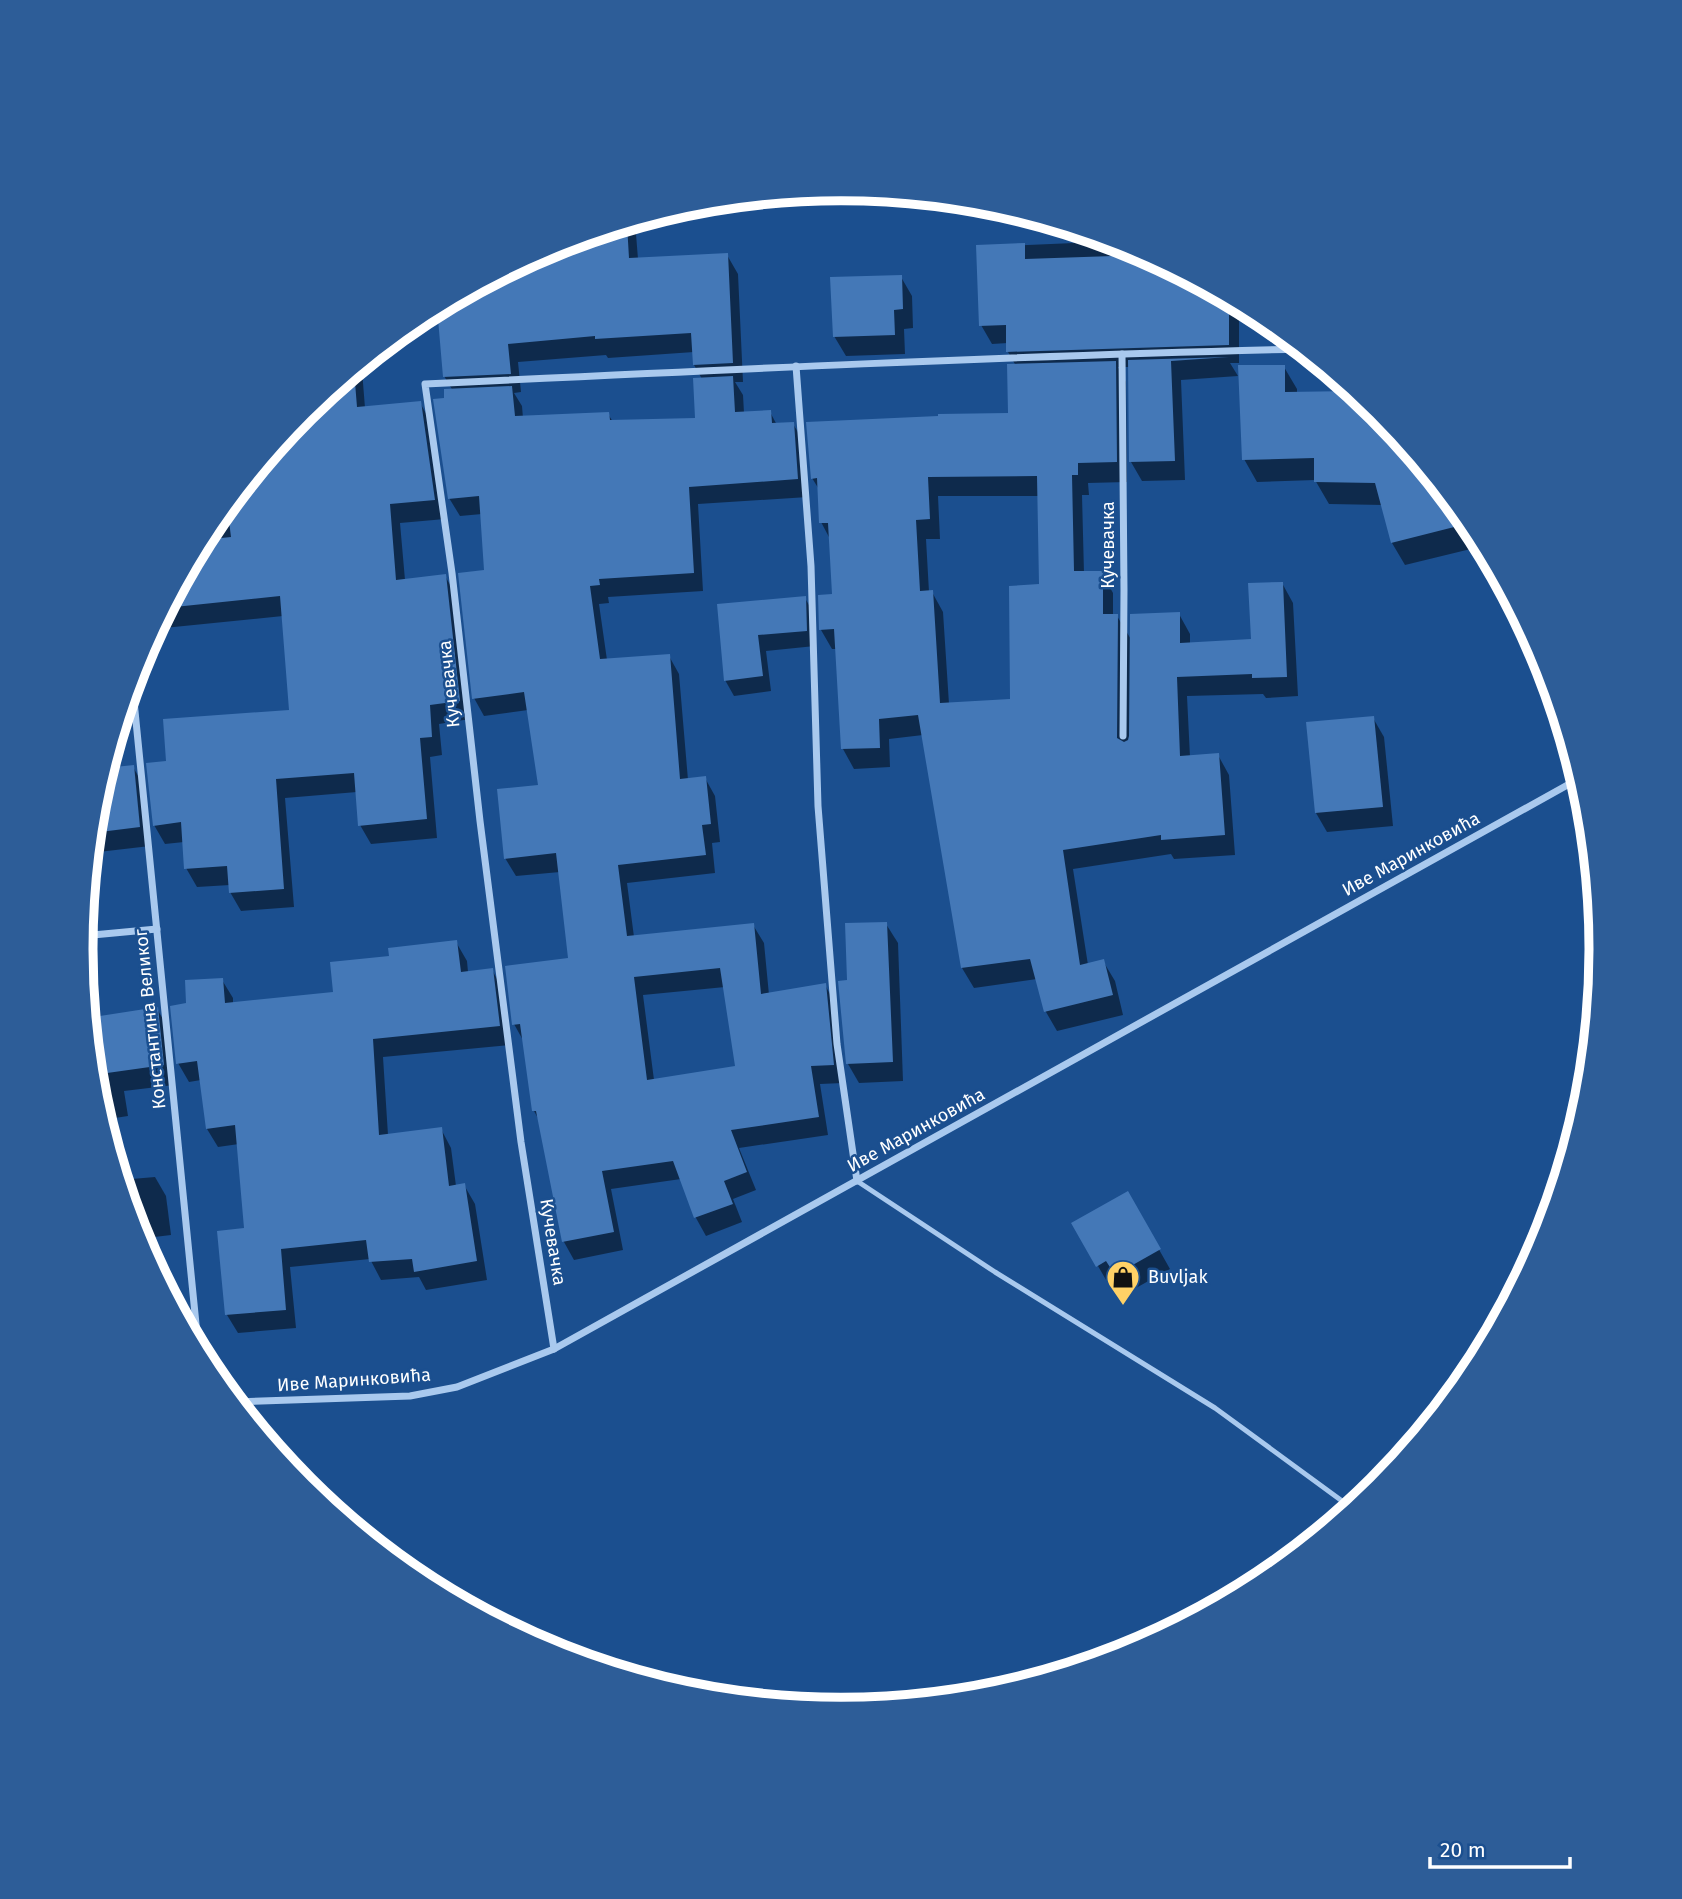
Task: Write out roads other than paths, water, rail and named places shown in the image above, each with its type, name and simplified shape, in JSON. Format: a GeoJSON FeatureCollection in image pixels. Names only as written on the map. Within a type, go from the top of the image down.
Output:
{"type":"FeatureCollection","features":[{"type":"Feature","properties":{"kind":"street","name":"Кучевачка"},"geometry":{"type":"LineString","coordinates":[[554,1349],[521,1142],[452,573],[425,384],[796,366],[1288,349]]}},
{"type":"Feature","properties":{"kind":"street","name":"Кучевачка"},"geometry":{"type":"LineString","coordinates":[[1122,354],[1123,736]]}},
{"type":"Feature","properties":{"kind":"street"},"geometry":{"type":"LineString","coordinates":[[796,366],[811,566],[818,806],[837,1044],[857,1181]]}},
{"type":"Feature","properties":{"kind":"street","name":"Константина Великог"},"geometry":{"type":"LineString","coordinates":[[134,703],[197,1330]]}},
{"type":"Feature","properties":{"kind":"street","name":"Иве Маринковића"},"geometry":{"type":"LineString","coordinates":[[245,1402],[410,1396],[457,1387],[554,1349],[1570,783]]}},
{"type":"Feature","properties":{"kind":"street"},"geometry":{"type":"LineString","coordinates":[[93,935],[157,929]]}},
{"type":"Feature","properties":{"kind":"lane"},"geometry":{"type":"LineString","coordinates":[[857,1181],[995,1272],[1215,1408],[1344,1503]]}},
{"type":"Feature","properties":{"kind":"place","name":"Buvljak"},"geometry":{"type":"Point","coordinates":[1123,1307]}}]}
